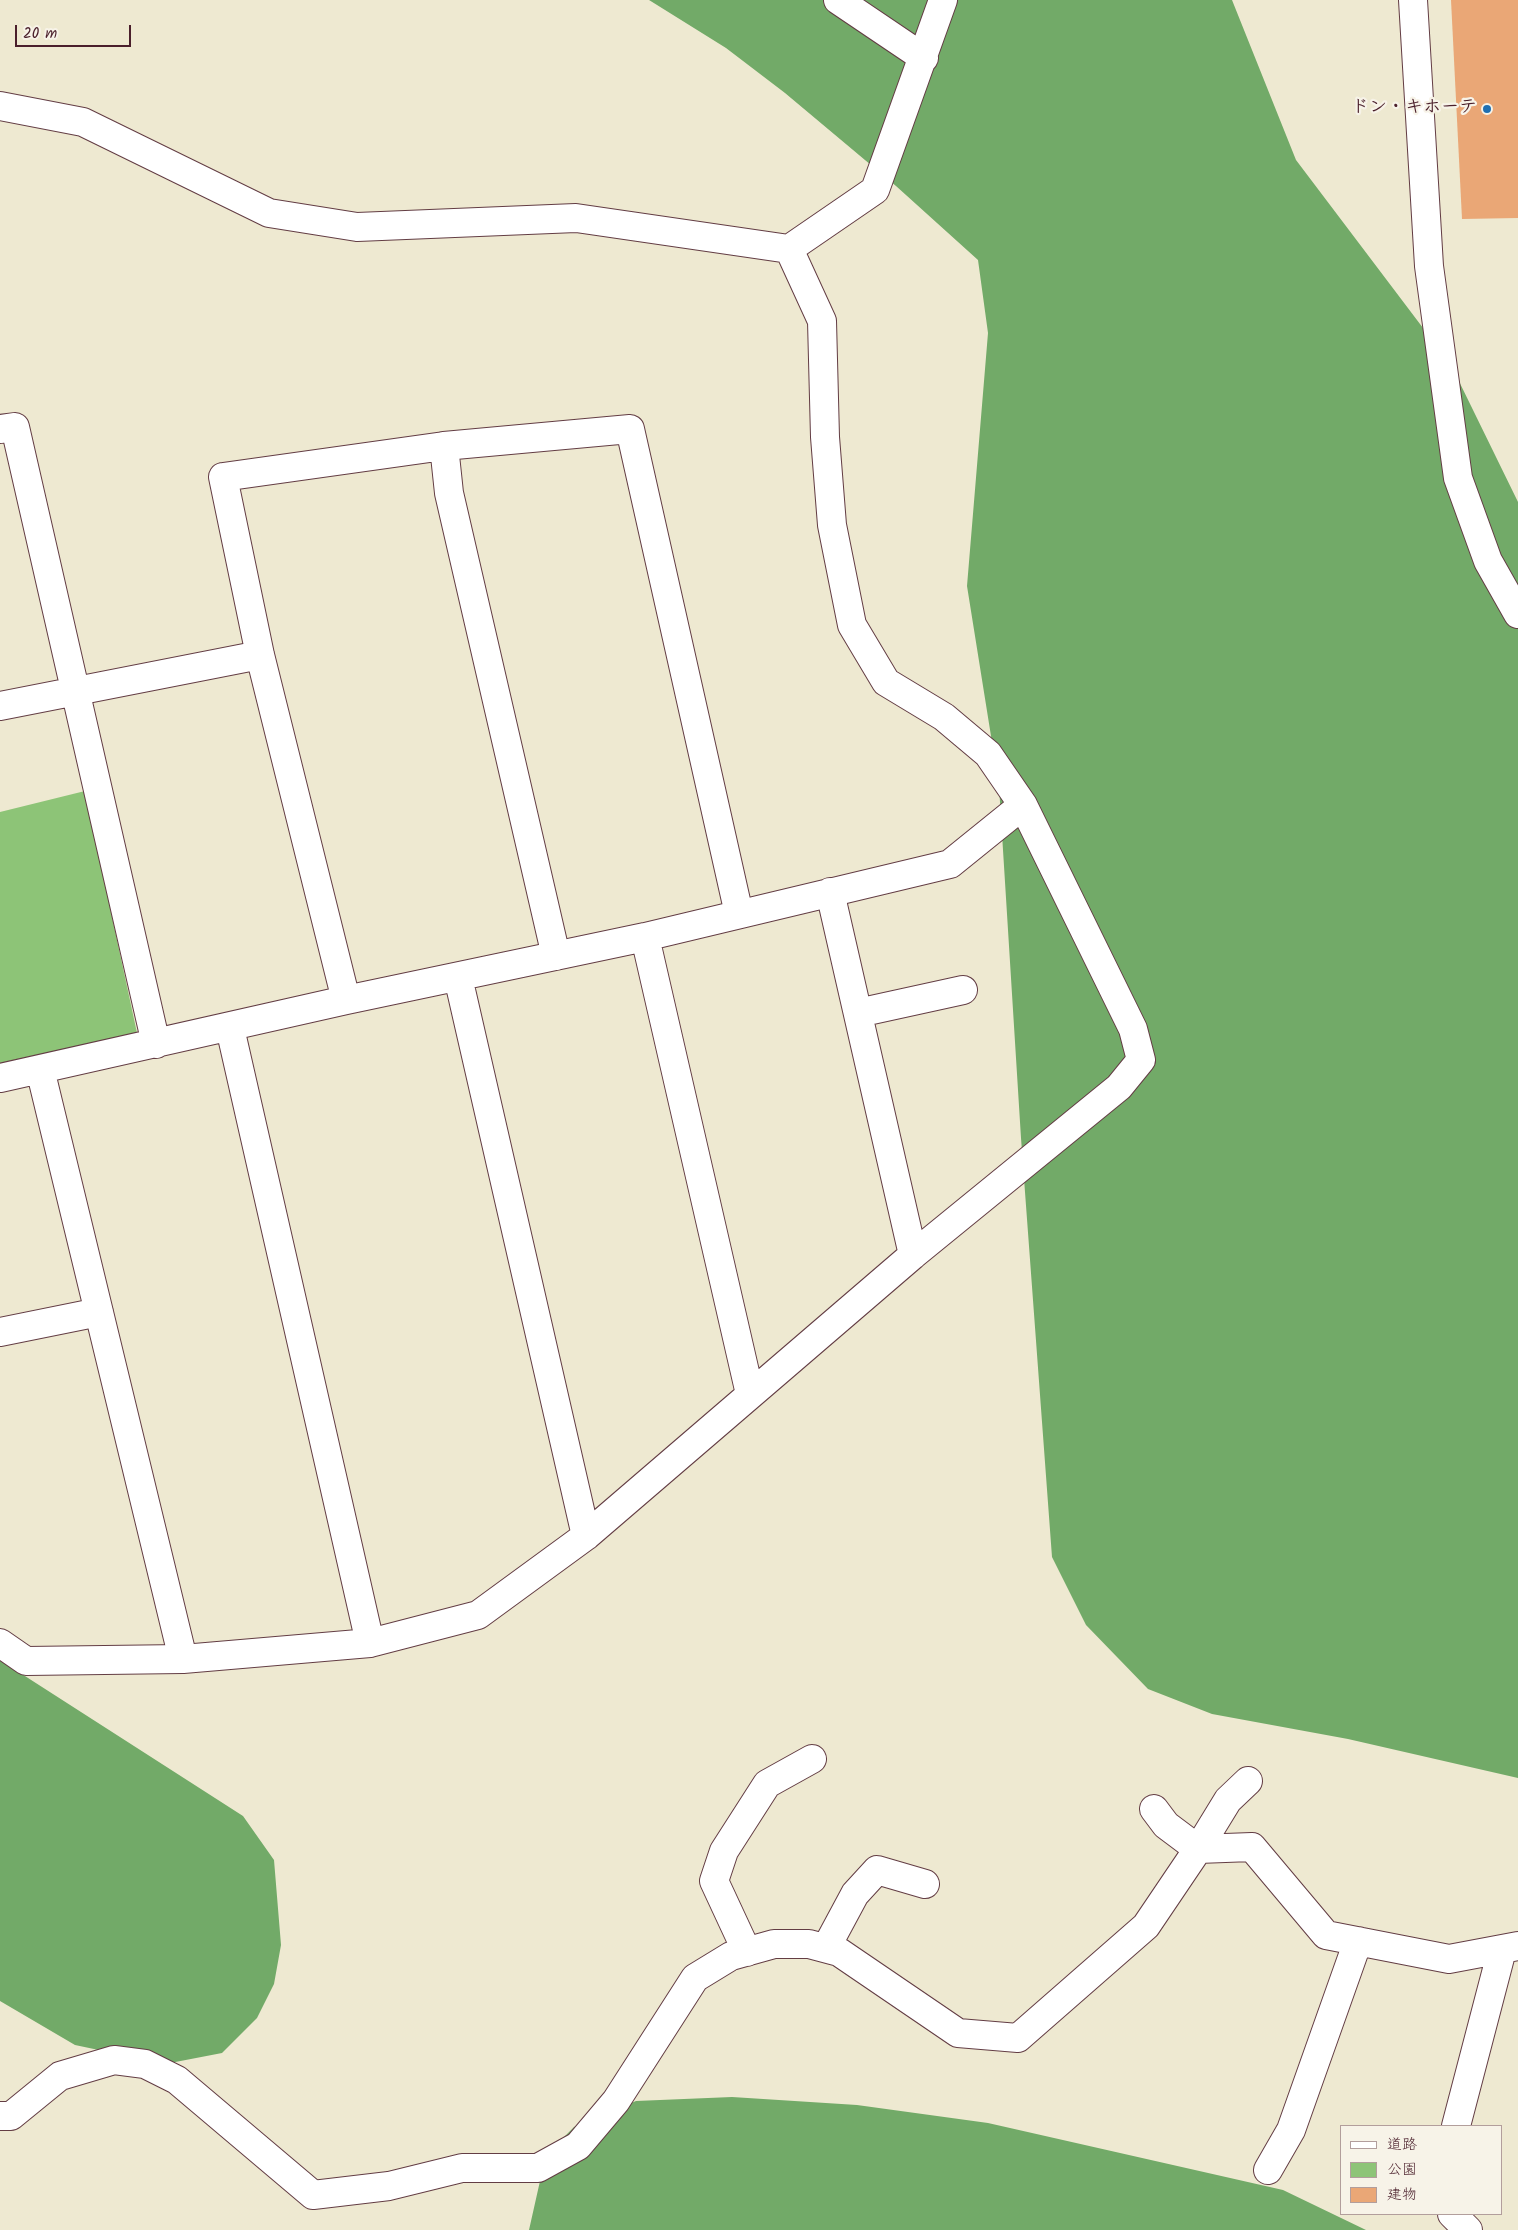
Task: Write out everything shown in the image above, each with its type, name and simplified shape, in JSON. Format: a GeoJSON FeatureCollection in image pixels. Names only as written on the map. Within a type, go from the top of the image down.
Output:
{"type":"FeatureCollection","features":[{"type":"Feature","properties":{"kind":"street"},"geometry":{"type":"LineString","coordinates":[[838,0],[924,58]]}},
{"type":"Feature","properties":{"kind":"street"},"geometry":{"type":"LineString","coordinates":[[0,106],[83,122],[269,213],[357,227],[576,218],[789,249],[875,190],[944,0]]}},
{"type":"Feature","properties":{"kind":"street"},"geometry":{"type":"LineString","coordinates":[[1412,0],[1429,266],[1458,478],[1488,561],[1518,614]]}},
{"type":"Feature","properties":{"kind":"street"},"geometry":{"type":"LineString","coordinates":[[0,1642],[26,1661],[183,1659],[370,1643],[478,1615],[586,1536],[913,1255],[1119,1087],[1141,1060],[1133,1030],[1023,805],[988,754],[944,717],[886,682],[852,625],[832,525],[825,437],[822,321],[789,249]]}},
{"type":"Feature","properties":{"kind":"street"},"geometry":{"type":"LineString","coordinates":[[0,429],[15,427],[156,1044]]}},
{"type":"Feature","properties":{"kind":"street"},"geometry":{"type":"LineString","coordinates":[[346,1000],[260,655],[223,477],[444,446],[630,429],[739,914]]}},
{"type":"Feature","properties":{"kind":"street"},"geometry":{"type":"LineString","coordinates":[[444,446],[449,493],[556,956]]}},
{"type":"Feature","properties":{"kind":"street"},"geometry":{"type":"LineString","coordinates":[[0,706],[260,655]]}},
{"type":"Feature","properties":{"kind":"street"},"geometry":{"type":"LineString","coordinates":[[0,1078],[230,1028],[346,1000],[645,937],[950,864],[1023,805]]}},
{"type":"Feature","properties":{"kind":"street"},"geometry":{"type":"LineString","coordinates":[[830,892],[913,1255]]}},
{"type":"Feature","properties":{"kind":"street"},"geometry":{"type":"LineString","coordinates":[[645,937],[750,1394]]}},
{"type":"Feature","properties":{"kind":"street"},"geometry":{"type":"LineString","coordinates":[[458,977],[586,1536]]}},
{"type":"Feature","properties":{"kind":"street"},"geometry":{"type":"LineString","coordinates":[[858,1013],[963,990]]}},
{"type":"Feature","properties":{"kind":"street"},"geometry":{"type":"LineString","coordinates":[[230,1028],[370,1643]]}},
{"type":"Feature","properties":{"kind":"street"},"geometry":{"type":"LineString","coordinates":[[40,1069],[183,1659]]}},
{"type":"Feature","properties":{"kind":"street"},"geometry":{"type":"LineString","coordinates":[[0,1332],[100,1312]]}},
{"type":"Feature","properties":{"kind":"street"},"geometry":{"type":"LineString","coordinates":[[747,1952],[714,1881],[724,1851],[767,1784],[812,1758]]}},
{"type":"Feature","properties":{"kind":"street"},"geometry":{"type":"LineString","coordinates":[[4,2121],[60,2076],[114,2060],[146,2064],[177,2080],[313,2195],[389,2186],[462,2168],[538,2168],[578,2146],[616,2101],[695,1978],[731,1956],[774,1944],[809,1944],[839,1952],[958,2033],[1018,2038],[1146,1926],[1198,1849],[1228,1800],[1248,1781]]}},
{"type":"Feature","properties":{"kind":"street"},"geometry":{"type":"LineString","coordinates":[[1154,1809],[1166,1825],[1198,1849],[1252,1847],[1326,1935],[1449,1959],[1510,1948],[1456,2125]]}},
{"type":"Feature","properties":{"kind":"street"},"geometry":{"type":"LineString","coordinates":[[826,1948],[854,1894],[877,1870],[926,1884]]}},
{"type":"Feature","properties":{"kind":"street"},"geometry":{"type":"LineString","coordinates":[[1268,2170],[1291,2130],[1358,1941]]}},
{"type":"Feature","properties":{"kind":"street"},"geometry":{"type":"LineString","coordinates":[[1453,2215],[1468,2230]]}},
{"type":"Feature","properties":{"kind":"green space"},"geometry":{"type":"Polygon","coordinates":[[[649,0],[1232,0],[1296,160],[1451,365],[1518,502],[1518,1778],[1348,1739],[1212,1714],[1148,1689],[1086,1625],[1052,1557],[1021,1138],[999,786],[967,586],[988,333],[978,260],[896,186],[785,93],[726,48],[649,0]]]}},
{"type":"Feature","properties":{"kind":"green space"},"geometry":{"type":"Polygon","coordinates":[[[85,791],[137,1033],[0,1063],[0,812],[85,791]]]}},
{"type":"Feature","properties":{"kind":"green space"},"geometry":{"type":"Polygon","coordinates":[[[0,1660],[243,1816],[274,1860],[281,1945],[274,1984],[257,2018],[222,2053],[165,2064],[75,2045],[0,2001],[0,1660]]]}},
{"type":"Feature","properties":{"kind":"green space"},"geometry":{"type":"Polygon","coordinates":[[[732,2097],[857,2105],[988,2123],[1283,2190],[1366,2230],[529,2230],[540,2181],[562,2139],[574,2127],[636,2101],[732,2097]]]}},
{"type":"Feature","properties":{"kind":"building","name":"ドン・キホーテ"},"geometry":{"type":"Polygon","coordinates":[[[1451,0],[1518,0],[1518,218],[1462,219],[1451,0]]]}},
{"type":"Feature","properties":{"kind":"place","name":"ドン・キホーテ"},"geometry":{"type":"Point","coordinates":[1487,109]}}]}
